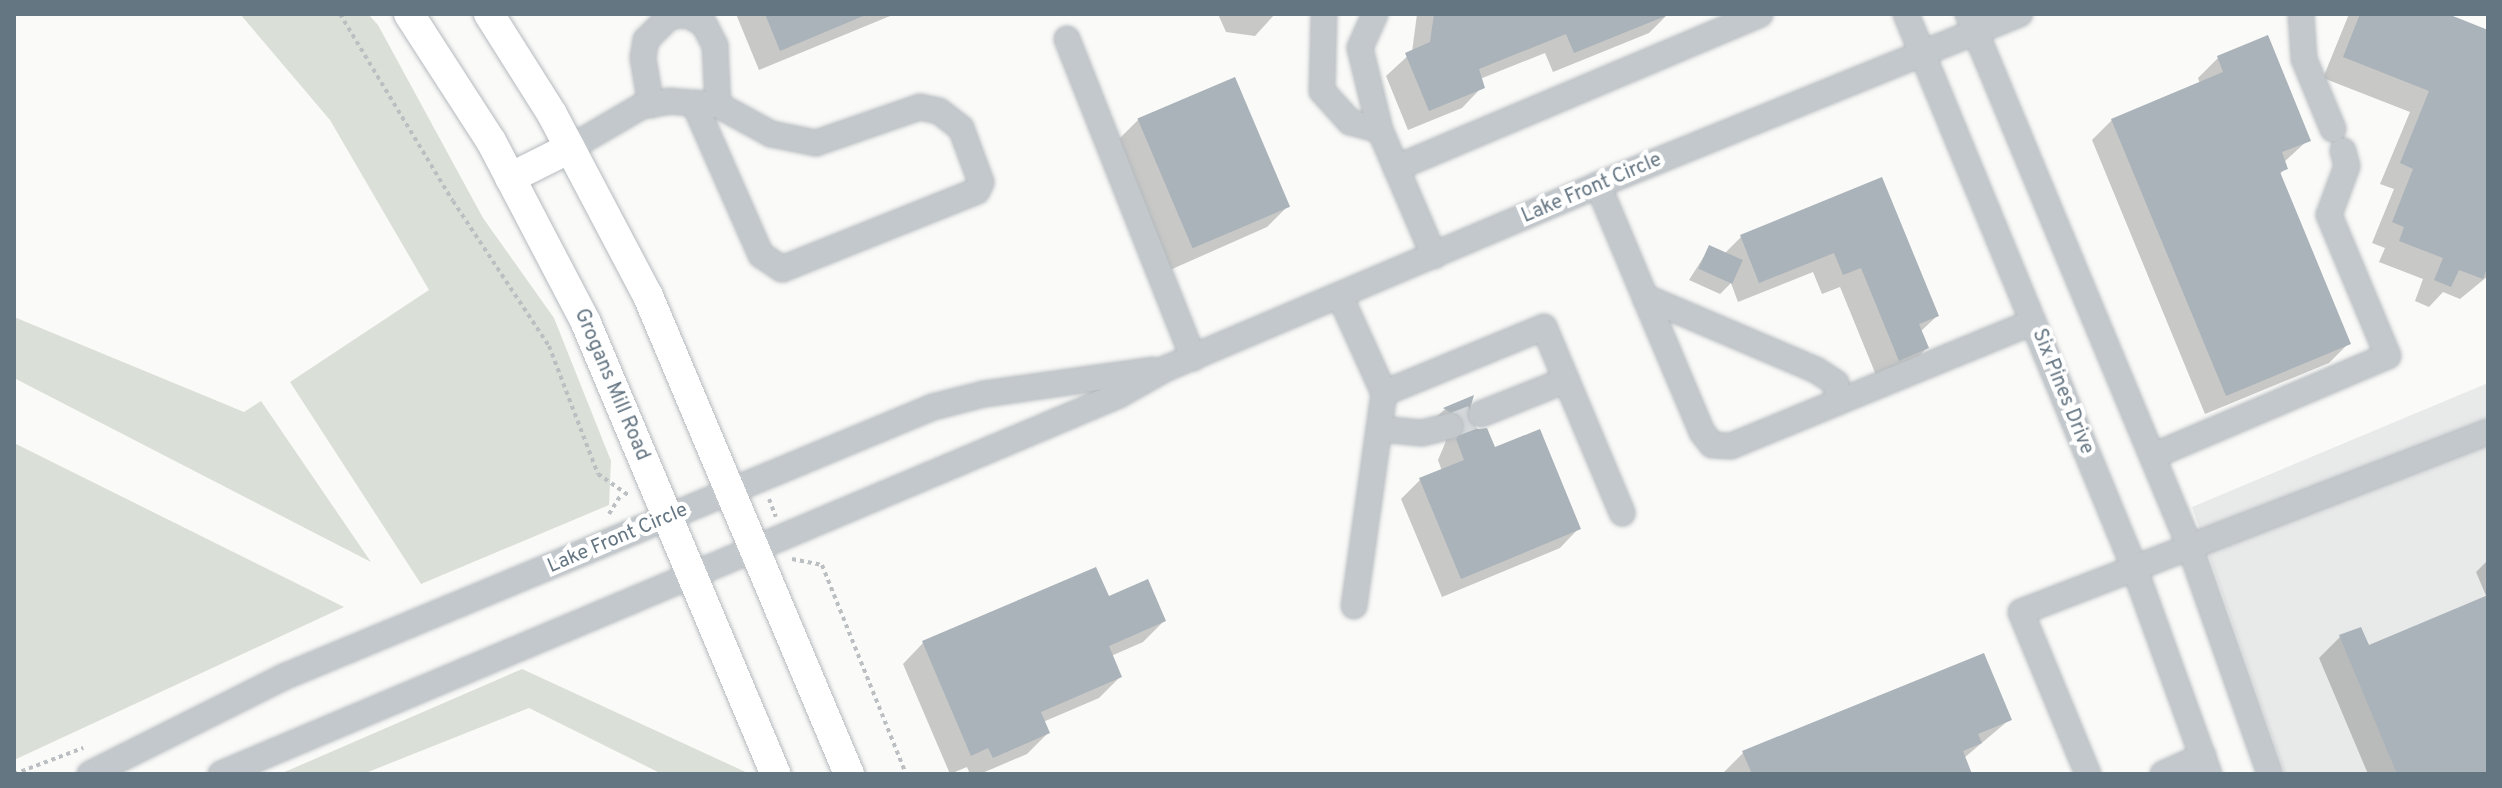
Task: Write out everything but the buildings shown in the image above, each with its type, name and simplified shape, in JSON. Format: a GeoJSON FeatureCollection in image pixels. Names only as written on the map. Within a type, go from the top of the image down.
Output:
{"type":"FeatureCollection","features":[{"type":"Feature","properties":{"kind":"main road","name":"Grogans Mill Road"},"geometry":{"type":"LineString","coordinates":[[409,14],[510,178],[586,323],[660,522],[692,576],[776,774]]}},
{"type":"Feature","properties":{"kind":"main road"},"geometry":{"type":"LineString","coordinates":[[489,14],[570,148],[648,296],[849,774]]}},
{"type":"Feature","properties":{"kind":"main road"},"geometry":{"type":"LineString","coordinates":[[510,178],[570,148]]}},
{"type":"Feature","properties":{"kind":"street"},"geometry":{"type":"LineString","coordinates":[[1324,14],[1322,91],[1350,122],[1380,130]]}},
{"type":"Feature","properties":{"kind":"street"},"geometry":{"type":"LineString","coordinates":[[1375,14],[1360,48],[1380,130],[1434,256]]}},
{"type":"Feature","properties":{"kind":"street"},"geometry":{"type":"LineString","coordinates":[[1396,168],[1760,14]]}},
{"type":"Feature","properties":{"kind":"street","name":"Six Pines Drive"},"geometry":{"type":"LineString","coordinates":[[1906,14],[2134,567],[2206,765]]}},
{"type":"Feature","properties":{"kind":"street","name":"Lake Front Circle"},"geometry":{"type":"LineString","coordinates":[[221,774],[692,576],[758,561],[1119,395],[1167,368],[1598,185],[1922,54],[1972,23],[2020,14]]}},
{"type":"Feature","properties":{"kind":"street"},"geometry":{"type":"LineString","coordinates":[[2153,456],[2388,356],[2329,215],[2347,166],[2304,59],[2301,14]]}},
{"type":"Feature","properties":{"kind":"street"},"geometry":{"type":"LineString","coordinates":[[570,148],[651,105],[706,104],[771,134],[816,143],[848,137],[920,107],[939,111],[961,128],[981,182],[977,191],[782,269],[761,255],[706,104],[715,46],[704,24],[688,15],[670,16],[646,40],[643,58],[651,105]]}},
{"type":"Feature","properties":{"kind":"street"},"geometry":{"type":"LineString","coordinates":[[1972,23],[2190,547],[2270,774]]}},
{"type":"Feature","properties":{"kind":"street"},"geometry":{"type":"LineString","coordinates":[[1067,39],[1193,358]]}},
{"type":"Feature","properties":{"kind":"street"},"geometry":{"type":"LineString","coordinates":[[1598,185],[1712,445],[1731,446],[2033,322]]}},
{"type":"Feature","properties":{"kind":"street"},"geometry":{"type":"LineString","coordinates":[[1340,296],[1384,393],[1354,606]]}},
{"type":"Feature","properties":{"kind":"street"},"geometry":{"type":"LineString","coordinates":[[1645,297],[1816,370],[1836,383],[1838,402]]}},
{"type":"Feature","properties":{"kind":"street"},"geometry":{"type":"LineString","coordinates":[[1384,393],[1544,327],[1622,513]]}},
{"type":"Feature","properties":{"kind":"street","name":"Lake Front Circle"},"geometry":{"type":"LineString","coordinates":[[90,774],[286,676],[957,399],[1167,368]]}},
{"type":"Feature","properties":{"kind":"street"},"geometry":{"type":"LineString","coordinates":[[1481,414],[1566,380]]}},
{"type":"Feature","properties":{"kind":"street"},"geometry":{"type":"LineString","coordinates":[[1381,429],[1422,433],[1450,426]]}},
{"type":"Feature","properties":{"kind":"street"},"geometry":{"type":"LineString","coordinates":[[2088,774],[2021,612],[2488,432]]}},
{"type":"Feature","properties":{"kind":"street"},"geometry":{"type":"LineString","coordinates":[[2163,774],[2206,765]]}},
{"type":"Feature","properties":{"kind":"path"},"geometry":{"type":"LineString","coordinates":[[340,14],[453,201],[549,346],[598,474],[621,494],[640,496],[660,522]]}},
{"type":"Feature","properties":{"kind":"path"},"geometry":{"type":"LineString","coordinates":[[758,561],[793,561]]}},
{"type":"Feature","properties":{"kind":"shaded area"},"geometry":{"type":"Polygon","coordinates":[[[240,14],[368,14],[378,25],[483,218],[554,318],[611,461],[609,505],[421,584],[290,382],[429,290],[330,120],[240,14]]]}},
{"type":"Feature","properties":{"kind":"shaded area"},"geometry":{"type":"Polygon","coordinates":[[[14,317],[244,412],[261,401],[371,562],[14,378],[14,317]]]}},
{"type":"Feature","properties":{"kind":"shaded area"},"geometry":{"type":"Polygon","coordinates":[[[2488,383],[2488,774],[2285,774],[2192,507],[2488,383]]]}},
{"type":"Feature","properties":{"kind":"shaded area"},"geometry":{"type":"Polygon","coordinates":[[[14,443],[344,607],[14,760],[14,443]]]}},
{"type":"Feature","properties":{"kind":"shaded area"},"geometry":{"type":"Polygon","coordinates":[[[522,669],[750,774],[662,774],[529,708],[363,774],[280,774],[522,669]]]}},
{"type":"Feature","properties":{"kind":"tunnel"},"geometry":{"type":"LineString","coordinates":[[1450,426],[1481,414]]}}]}
